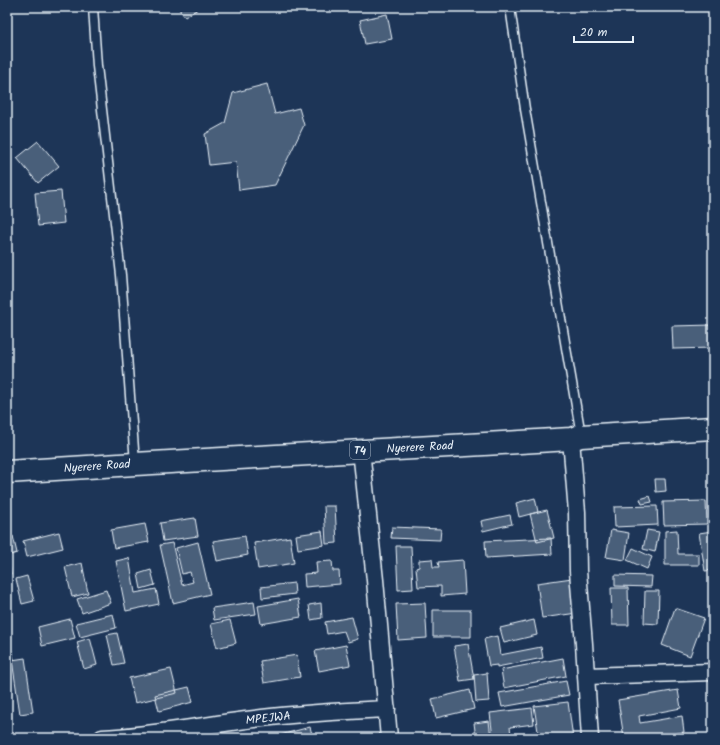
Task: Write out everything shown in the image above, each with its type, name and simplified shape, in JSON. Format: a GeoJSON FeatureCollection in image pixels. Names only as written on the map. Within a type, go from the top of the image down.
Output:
{"type":"FeatureCollection","features":[{"type":"Feature","properties":{"kind":"highway","name":"Nyerere Road"},"geometry":{"type":"LineString","coordinates":[[7,472],[576,438],[713,428]]}},
{"type":"Feature","properties":{"kind":"street"},"geometry":{"type":"LineString","coordinates":[[576,438],[578,570],[590,738]]}},
{"type":"Feature","properties":{"kind":"street"},"geometry":{"type":"LineString","coordinates":[[361,450],[375,580],[389,738]]}},
{"type":"Feature","properties":{"kind":"street"},"geometry":{"type":"LineString","coordinates":[[586,676],[713,672]]}},
{"type":"Feature","properties":{"kind":"street","name":"MPEJWA"},"geometry":{"type":"LineString","coordinates":[[102,738],[136,736],[263,718],[326,712],[387,709]]}},
{"type":"Feature","properties":{"kind":"lane"},"geometry":{"type":"LineString","coordinates":[[93,7],[97,66],[122,276],[135,464]]}},
{"type":"Feature","properties":{"kind":"lane"},"geometry":{"type":"LineString","coordinates":[[510,7],[576,438]]}},
{"type":"Feature","properties":{"kind":"building"},"geometry":{"type":"Polygon","coordinates":[[[182,7],[201,7],[185,17],[179,9],[182,7]]]}},
{"type":"Feature","properties":{"kind":"building"},"geometry":{"type":"Polygon","coordinates":[[[387,14],[392,39],[365,44],[360,20],[387,14]]]}},
{"type":"Feature","properties":{"kind":"building"},"geometry":{"type":"Polygon","coordinates":[[[267,84],[275,114],[299,108],[304,125],[275,185],[239,190],[236,162],[209,165],[205,134],[225,123],[233,93],[267,84]]]}},
{"type":"Feature","properties":{"kind":"building"},"geometry":{"type":"Polygon","coordinates":[[[38,141],[59,166],[38,183],[17,158],[38,141]]]}},
{"type":"Feature","properties":{"kind":"building"},"geometry":{"type":"Polygon","coordinates":[[[61,191],[64,223],[38,226],[35,193],[61,191]]]}},
{"type":"Feature","properties":{"kind":"building"},"geometry":{"type":"Polygon","coordinates":[[[713,325],[713,348],[673,349],[672,326],[713,325]]]}},
{"type":"Feature","properties":{"kind":"building"},"geometry":{"type":"Polygon","coordinates":[[[655,479],[665,479],[666,491],[656,492],[655,479]]]}},
{"type":"Feature","properties":{"kind":"building"},"geometry":{"type":"Polygon","coordinates":[[[650,496],[652,502],[642,504],[640,499],[650,496]]]}},
{"type":"Feature","properties":{"kind":"building"},"geometry":{"type":"Polygon","coordinates":[[[535,498],[538,512],[519,517],[516,503],[535,498]]]}},
{"type":"Feature","properties":{"kind":"building"},"geometry":{"type":"Polygon","coordinates":[[[706,501],[707,524],[664,525],[663,502],[706,501]]]}},
{"type":"Feature","properties":{"kind":"building"},"geometry":{"type":"Polygon","coordinates":[[[324,506],[335,506],[337,543],[326,544],[324,506]]]}},
{"type":"Feature","properties":{"kind":"building"},"geometry":{"type":"Polygon","coordinates":[[[657,506],[658,525],[615,527],[614,507],[657,506]]]}},
{"type":"Feature","properties":{"kind":"building"},"geometry":{"type":"Polygon","coordinates":[[[547,510],[554,538],[537,542],[530,514],[547,510]]]}},
{"type":"Feature","properties":{"kind":"building"},"geometry":{"type":"Polygon","coordinates":[[[510,515],[512,524],[483,531],[481,521],[510,515]]]}},
{"type":"Feature","properties":{"kind":"building"},"geometry":{"type":"Polygon","coordinates":[[[195,518],[198,536],[163,541],[160,523],[195,518]]]}},
{"type":"Feature","properties":{"kind":"building"},"geometry":{"type":"Polygon","coordinates":[[[145,524],[149,542],[114,548],[111,530],[145,524]]]}},
{"type":"Feature","properties":{"kind":"building"},"geometry":{"type":"Polygon","coordinates":[[[392,527],[441,529],[440,540],[391,538],[392,527]]]}},
{"type":"Feature","properties":{"kind":"building"},"geometry":{"type":"Polygon","coordinates":[[[611,530],[629,533],[625,560],[606,557],[611,530]]]}},
{"type":"Feature","properties":{"kind":"building"},"geometry":{"type":"Polygon","coordinates":[[[647,530],[659,532],[655,552],[643,549],[647,530]]]}},
{"type":"Feature","properties":{"kind":"building"},"geometry":{"type":"Polygon","coordinates":[[[677,530],[678,554],[699,554],[699,565],[665,565],[665,531],[677,530]]]}},
{"type":"Feature","properties":{"kind":"building"},"geometry":{"type":"Polygon","coordinates":[[[322,531],[324,545],[298,549],[296,535],[322,531]]]}},
{"type":"Feature","properties":{"kind":"building"},"geometry":{"type":"Polygon","coordinates":[[[712,531],[713,570],[705,571],[699,533],[712,531]]]}},
{"type":"Feature","properties":{"kind":"building"},"geometry":{"type":"Polygon","coordinates":[[[59,532],[63,548],[27,557],[23,541],[59,532]]]}},
{"type":"Feature","properties":{"kind":"building"},"geometry":{"type":"Polygon","coordinates":[[[13,536],[17,553],[7,556],[7,538],[13,536]]]}},
{"type":"Feature","properties":{"kind":"building"},"geometry":{"type":"Polygon","coordinates":[[[245,536],[248,555],[217,561],[213,541],[245,536]]]}},
{"type":"Feature","properties":{"kind":"building"},"geometry":{"type":"Polygon","coordinates":[[[290,537],[294,563],[258,569],[254,543],[290,537]]]}},
{"type":"Feature","properties":{"kind":"building"},"geometry":{"type":"Polygon","coordinates":[[[551,538],[552,554],[486,558],[485,541],[551,538]]]}},
{"type":"Feature","properties":{"kind":"building"},"geometry":{"type":"Polygon","coordinates":[[[198,542],[210,594],[173,603],[160,545],[172,543],[182,585],[193,582],[190,572],[182,574],[176,548],[198,542]]]}},
{"type":"Feature","properties":{"kind":"building"},"geometry":{"type":"Polygon","coordinates":[[[396,546],[411,546],[413,589],[398,590],[396,546]]]}},
{"type":"Feature","properties":{"kind":"building"},"geometry":{"type":"Polygon","coordinates":[[[633,548],[652,557],[647,569],[627,560],[633,548]]]}},
{"type":"Feature","properties":{"kind":"building"},"geometry":{"type":"Polygon","coordinates":[[[129,558],[135,593],[156,589],[159,604],[126,611],[116,561],[129,558]]]}},
{"type":"Feature","properties":{"kind":"building"},"geometry":{"type":"Polygon","coordinates":[[[432,559],[433,567],[439,567],[438,562],[463,560],[465,594],[441,596],[441,586],[418,587],[416,568],[419,567],[419,560],[432,559]]]}},
{"type":"Feature","properties":{"kind":"building"},"geometry":{"type":"Polygon","coordinates":[[[332,561],[333,571],[339,571],[340,584],[305,587],[304,574],[317,573],[316,562],[332,561]]]}},
{"type":"Feature","properties":{"kind":"building"},"geometry":{"type":"Polygon","coordinates":[[[82,563],[88,593],[72,597],[65,567],[82,563]]]}},
{"type":"Feature","properties":{"kind":"building"},"geometry":{"type":"Polygon","coordinates":[[[7,565],[9,565],[11,574],[7,575],[7,565]]]}},
{"type":"Feature","properties":{"kind":"building"},"geometry":{"type":"Polygon","coordinates":[[[151,570],[155,585],[141,589],[138,574],[151,570]]]}},
{"type":"Feature","properties":{"kind":"building"},"geometry":{"type":"Polygon","coordinates":[[[615,575],[652,576],[651,587],[615,586],[615,575]]]}},
{"type":"Feature","properties":{"kind":"building"},"geometry":{"type":"Polygon","coordinates":[[[27,576],[34,601],[22,604],[16,579],[27,576]]]}},
{"type":"Feature","properties":{"kind":"building"},"geometry":{"type":"Polygon","coordinates":[[[572,578],[577,613],[542,618],[537,583],[572,578]]]}},
{"type":"Feature","properties":{"kind":"building"},"geometry":{"type":"Polygon","coordinates":[[[294,583],[295,594],[262,598],[261,587],[294,583]]]}},
{"type":"Feature","properties":{"kind":"building"},"geometry":{"type":"Polygon","coordinates":[[[611,588],[628,588],[629,625],[612,625],[611,588]]]}},
{"type":"Feature","properties":{"kind":"building"},"geometry":{"type":"Polygon","coordinates":[[[106,590],[111,603],[82,613],[77,599],[106,590]]]}},
{"type":"Feature","properties":{"kind":"building"},"geometry":{"type":"Polygon","coordinates":[[[645,591],[659,591],[658,624],[644,623],[645,591]]]}},
{"type":"Feature","properties":{"kind":"building"},"geometry":{"type":"Polygon","coordinates":[[[298,599],[301,617],[261,624],[258,606],[298,599]]]}},
{"type":"Feature","properties":{"kind":"building"},"geometry":{"type":"Polygon","coordinates":[[[254,602],[256,614],[214,620],[212,608],[254,602]]]}},
{"type":"Feature","properties":{"kind":"building"},"geometry":{"type":"Polygon","coordinates":[[[321,603],[322,618],[311,620],[309,605],[321,603]]]}},
{"type":"Feature","properties":{"kind":"building"},"geometry":{"type":"Polygon","coordinates":[[[425,603],[427,638],[398,640],[396,604],[425,603]]]}},
{"type":"Feature","properties":{"kind":"building"},"geometry":{"type":"Polygon","coordinates":[[[675,608],[704,618],[690,656],[662,645],[675,608]]]}},
{"type":"Feature","properties":{"kind":"building"},"geometry":{"type":"Polygon","coordinates":[[[433,610],[471,610],[471,637],[433,637],[433,610]]]}},
{"type":"Feature","properties":{"kind":"building"},"geometry":{"type":"Polygon","coordinates":[[[113,614],[116,628],[80,637],[76,623],[113,614]]]}},
{"type":"Feature","properties":{"kind":"building"},"geometry":{"type":"Polygon","coordinates":[[[352,617],[358,639],[348,642],[344,631],[327,634],[325,622],[352,617]]]}},
{"type":"Feature","properties":{"kind":"building"},"geometry":{"type":"Polygon","coordinates":[[[70,619],[75,638],[42,646],[38,627],[70,619]]]}},
{"type":"Feature","properties":{"kind":"building"},"geometry":{"type":"Polygon","coordinates":[[[230,620],[236,643],[217,648],[211,624],[230,620]]]}},
{"type":"Feature","properties":{"kind":"building"},"geometry":{"type":"Polygon","coordinates":[[[534,620],[537,635],[504,643],[500,628],[534,620]]]}},
{"type":"Feature","properties":{"kind":"building"},"geometry":{"type":"Polygon","coordinates":[[[117,633],[124,663],[114,665],[107,635],[117,633]]]}},
{"type":"Feature","properties":{"kind":"building"},"geometry":{"type":"Polygon","coordinates":[[[7,634],[14,659],[7,661],[7,634]]]}},
{"type":"Feature","properties":{"kind":"building"},"geometry":{"type":"Polygon","coordinates":[[[497,636],[500,655],[541,647],[543,658],[497,667],[497,665],[489,666],[484,639],[497,636]]]}},
{"type":"Feature","properties":{"kind":"building"},"geometry":{"type":"Polygon","coordinates":[[[90,638],[97,665],[84,669],[77,642],[90,638]]]}},
{"type":"Feature","properties":{"kind":"building"},"geometry":{"type":"Polygon","coordinates":[[[468,644],[474,679],[460,681],[454,646],[468,644]]]}},
{"type":"Feature","properties":{"kind":"building"},"geometry":{"type":"Polygon","coordinates":[[[346,645],[350,665],[319,671],[315,651],[346,645]]]}},
{"type":"Feature","properties":{"kind":"building"},"geometry":{"type":"Polygon","coordinates":[[[297,655],[300,677],[264,683],[260,661],[297,655]]]}},
{"type":"Feature","properties":{"kind":"building"},"geometry":{"type":"Polygon","coordinates":[[[25,658],[33,712],[20,714],[12,660],[25,658]]]}},
{"type":"Feature","properties":{"kind":"building"},"geometry":{"type":"Polygon","coordinates":[[[563,658],[566,676],[504,688],[501,670],[563,658]]]}},
{"type":"Feature","properties":{"kind":"building"},"geometry":{"type":"Polygon","coordinates":[[[171,669],[177,693],[135,703],[129,678],[171,669]]]}},
{"type":"Feature","properties":{"kind":"building"},"geometry":{"type":"Polygon","coordinates":[[[487,673],[489,701],[476,702],[474,675],[487,673]]]}},
{"type":"Feature","properties":{"kind":"building"},"geometry":{"type":"Polygon","coordinates":[[[566,681],[569,695],[502,707],[499,693],[566,681]]]}},
{"type":"Feature","properties":{"kind":"building"},"geometry":{"type":"Polygon","coordinates":[[[189,687],[193,702],[159,711],[155,695],[189,687]]]}},
{"type":"Feature","properties":{"kind":"building"},"geometry":{"type":"Polygon","coordinates":[[[470,690],[474,709],[436,718],[432,699],[470,690]]]}},
{"type":"Feature","properties":{"kind":"building"},"geometry":{"type":"Polygon","coordinates":[[[678,690],[681,708],[639,716],[640,723],[682,716],[684,732],[648,738],[624,738],[618,700],[678,690]]]}},
{"type":"Feature","properties":{"kind":"building"},"geometry":{"type":"Polygon","coordinates":[[[7,701],[11,718],[7,719],[7,701]]]}},
{"type":"Feature","properties":{"kind":"building"},"geometry":{"type":"Polygon","coordinates":[[[568,702],[573,738],[539,738],[534,706],[568,702]]]}},
{"type":"Feature","properties":{"kind":"building"},"geometry":{"type":"Polygon","coordinates":[[[532,708],[534,724],[510,727],[511,735],[535,732],[536,738],[493,738],[490,713],[532,708]]]}},
{"type":"Feature","properties":{"kind":"building"},"geometry":{"type":"Polygon","coordinates":[[[489,721],[491,738],[476,738],[474,723],[489,721]]]}},
{"type":"Feature","properties":{"kind":"building"},"geometry":{"type":"Polygon","coordinates":[[[310,727],[313,738],[269,738],[310,727]]]}}]}
